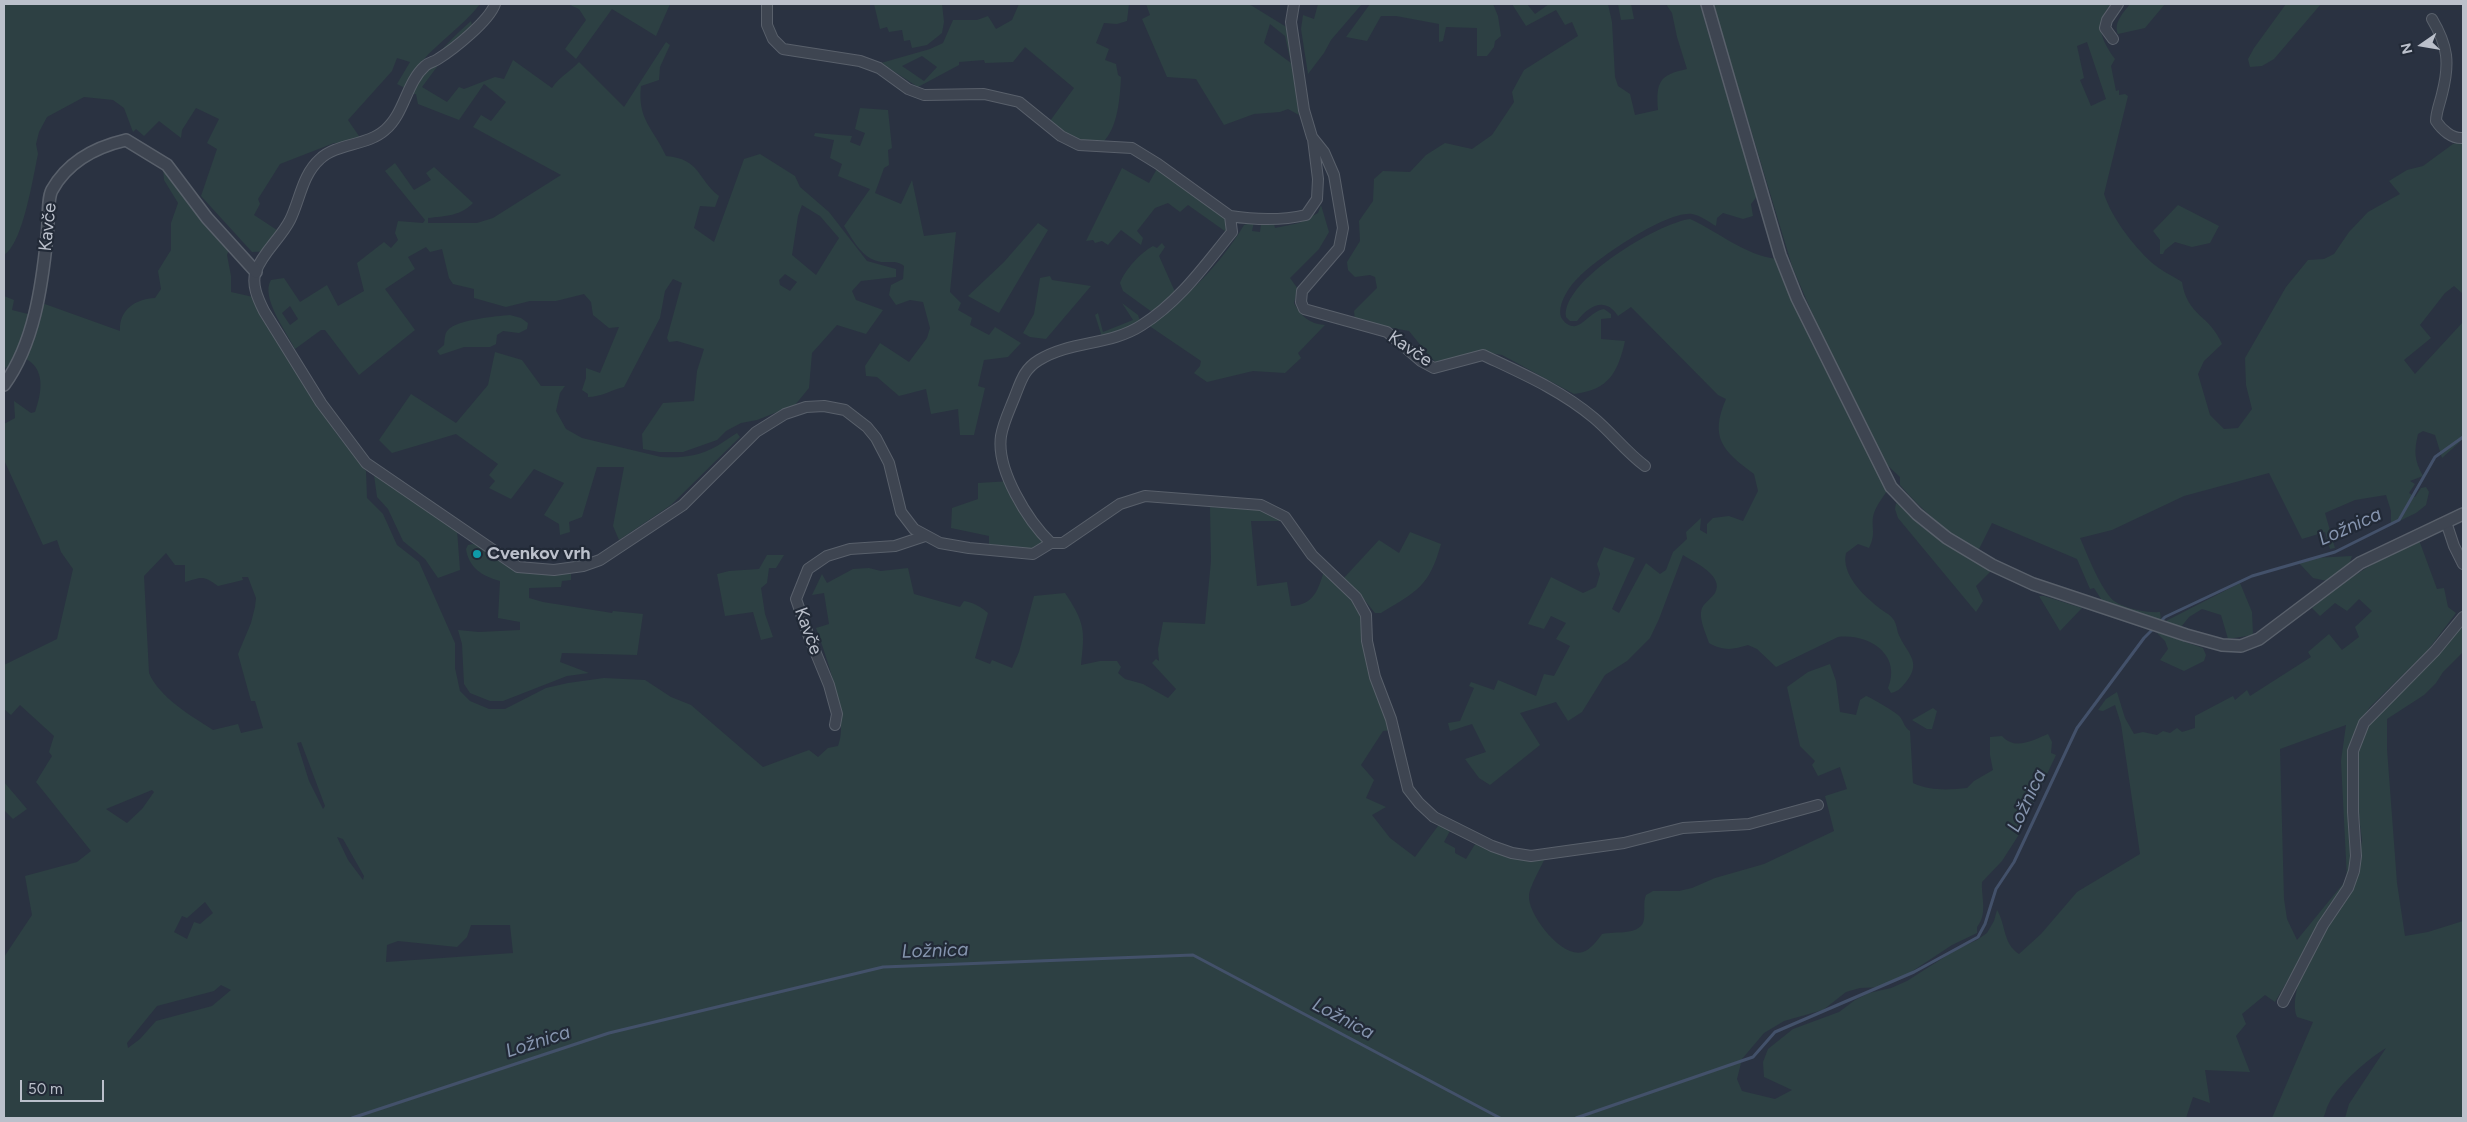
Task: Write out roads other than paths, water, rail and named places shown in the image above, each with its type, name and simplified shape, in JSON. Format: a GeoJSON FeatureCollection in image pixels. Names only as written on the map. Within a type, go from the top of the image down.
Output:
{"type":"FeatureCollection","features":[{"type":"Feature","properties":{"kind":"street"},"geometry":{"type":"LineString","coordinates":[[495,4],[493,10],[469,34],[438,59],[426,64],[416,76],[396,119],[385,130],[365,142],[338,150],[321,158],[309,172],[289,221],[256,272],[257,296],[264,311],[321,403],[366,464],[518,567],[554,570],[584,566],[600,560],[683,505],[756,432],[785,414],[806,407],[824,406],[845,410],[867,427],[883,447],[901,512],[907,523],[925,536],[954,546],[1032,554],[1052,544],[1063,543],[1120,504],[1145,496],[1261,505],[1285,517],[1312,555],[1356,597],[1366,615],[1367,641],[1375,677],[1391,719],[1408,789],[1434,817],[1498,848],[1532,856],[1624,843],[1683,828],[1749,824],[1818,805]]}},
{"type":"Feature","properties":{"kind":"street"},"geometry":{"type":"LineString","coordinates":[[767,4],[767,25],[773,39],[783,50],[860,61],[879,68],[908,89],[924,95],[984,94],[1019,102],[1061,136],[1079,145],[1132,148],[1158,164],[1230,216],[1232,232],[1201,273],[1183,292],[1145,323],[1128,334],[1110,340],[1071,346],[1040,359],[1025,370],[1001,437],[1002,460],[1010,482],[1030,517],[1052,544]]}},
{"type":"Feature","properties":{"kind":"street","name":"Kavče"},"geometry":{"type":"LineString","coordinates":[[1230,216],[1258,220],[1291,218],[1306,215],[1317,199],[1318,179],[1312,137],[1304,110],[1292,31],[1291,22],[1294,4]]}},
{"type":"Feature","properties":{"kind":"street"},"geometry":{"type":"LineString","coordinates":[[1708,4],[1780,254],[1797,298],[1892,487],[1917,514],[1947,538],[1992,565],[2033,584],[2138,617],[2186,635],[2222,645],[2241,646],[2259,639],[2360,563],[2463,514]]}},
{"type":"Feature","properties":{"kind":"street"},"geometry":{"type":"LineString","coordinates":[[2113,39],[2105,28],[2107,20],[2118,4]]}},
{"type":"Feature","properties":{"kind":"street"},"geometry":{"type":"LineString","coordinates":[[2432,19],[2443,38],[2447,54],[2446,73],[2436,121],[2441,129],[2457,139],[2463,138]]}},
{"type":"Feature","properties":{"kind":"street","name":"Kavče"},"geometry":{"type":"LineString","coordinates":[[1312,137],[1324,152],[1334,175],[1343,228],[1339,248],[1302,291],[1300,302],[1304,310],[1387,332],[1421,361],[1434,368],[1483,355],[1545,385],[1572,401],[1595,419],[1632,456],[1645,466]]}},
{"type":"Feature","properties":{"kind":"street","name":"Kavče"},"geometry":{"type":"LineString","coordinates":[[4,385],[15,370],[35,312],[52,191],[74,162],[106,145],[126,140],[167,165],[207,218],[256,272]]}},
{"type":"Feature","properties":{"kind":"street"},"geometry":{"type":"LineString","coordinates":[[2446,522],[2454,546],[2463,564]]}},
{"type":"Feature","properties":{"kind":"street","name":"Kavče"},"geometry":{"type":"LineString","coordinates":[[835,725],[837,714],[830,685],[808,634],[796,599],[808,568],[827,556],[850,549],[895,546],[925,536]]}},
{"type":"Feature","properties":{"kind":"street"},"geometry":{"type":"LineString","coordinates":[[2283,1002],[2322,925],[2348,888],[2354,872],[2356,856],[2353,812],[2353,752],[2364,723],[2435,651],[2463,618]]}},
{"type":"Feature","properties":{"kind":"waterway","name":"Ložnica"},"geometry":{"type":"LineString","coordinates":[[2159,623],[2165,617],[2252,576],[2335,552],[2399,520],[2435,457],[2463,437]]}},
{"type":"Feature","properties":{"kind":"waterway","name":"Ložnica"},"geometry":{"type":"LineString","coordinates":[[1576,1118],[1753,1057],[1775,1032],[1914,972],[1978,937],[1985,924],[1996,889],[2014,862],[2077,728],[2144,638],[2154,628]]}},
{"type":"Feature","properties":{"kind":"waterway","name":"Ložnica"},"geometry":{"type":"LineString","coordinates":[[352,1118],[609,1033],[883,967],[1193,955],[1500,1118]]}},
{"type":"Feature","properties":{"kind":"place","name":"Cvenkov vrh"},"geometry":{"type":"Point","coordinates":[477,554]}}]}
